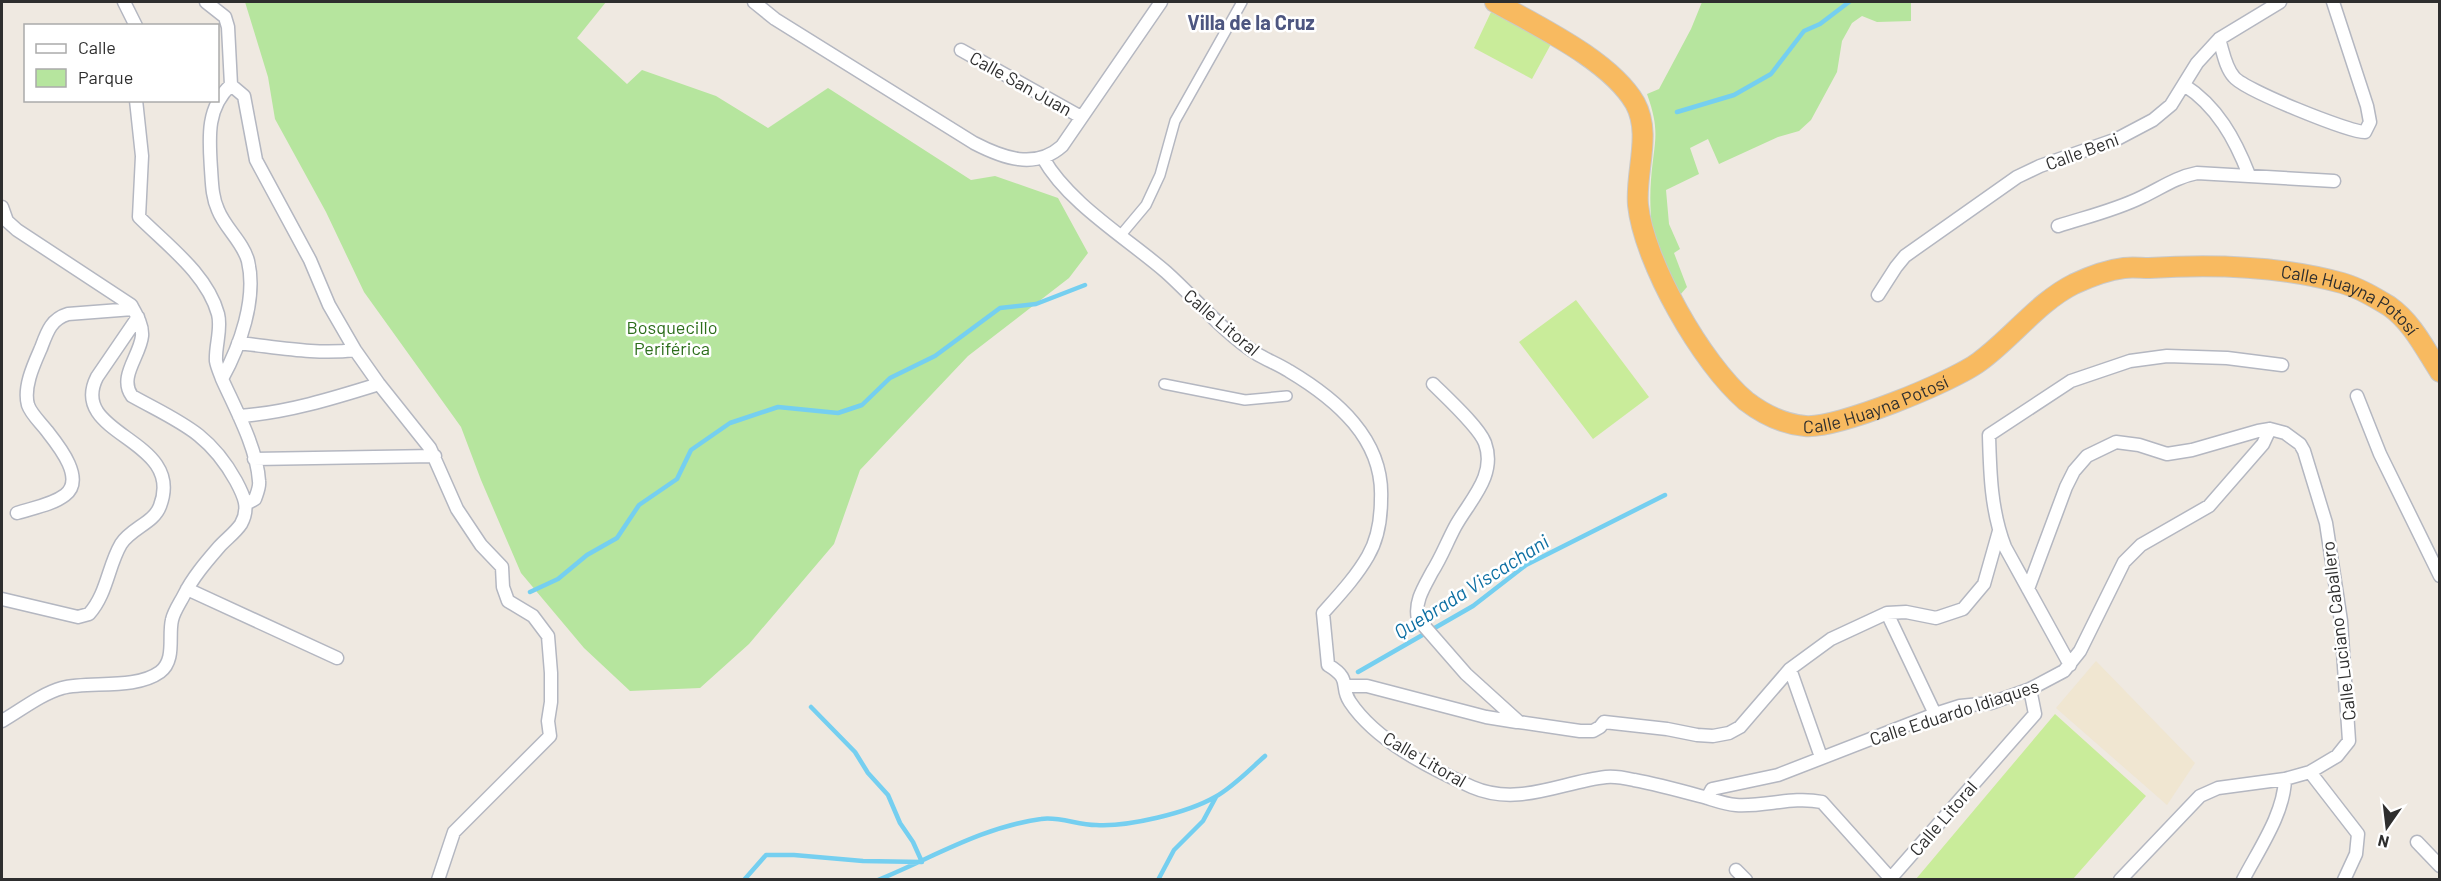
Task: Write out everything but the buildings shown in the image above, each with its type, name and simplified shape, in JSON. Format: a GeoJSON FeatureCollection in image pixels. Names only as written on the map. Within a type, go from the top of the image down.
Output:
{"type":"FeatureCollection","features":[{"type":"Feature","properties":{"kind":"highway","name":"Calle Huayna Potosí"},"geometry":{"type":"LineString","coordinates":[[1495,2],[1575,48],[1604,70],[1634,102],[1643,124],[1638,207],[1653,260],[1667,294],[1697,340],[1728,381],[1743,398],[1774,418],[1800,425],[1823,426],[1920,391],[1978,363],[2054,297],[2072,285],[2104,272],[2123,268],[2190,265],[2260,270],[2311,276],[2345,284],[2371,295],[2406,321],[2439,372]]}},
{"type":"Feature","properties":{"kind":"street"},"geometry":{"type":"LineString","coordinates":[[124,2],[135,24]]}},
{"type":"Feature","properties":{"kind":"street"},"geometry":{"type":"LineString","coordinates":[[206,2],[225,17],[228,27],[231,85],[244,96],[256,160],[310,260],[329,305],[355,350],[435,456],[457,509],[481,545],[502,567],[503,587],[508,601],[533,616],[548,636],[551,673],[551,702],[548,721],[550,736],[547,742],[454,832],[438,879]]}},
{"type":"Feature","properties":{"kind":"street"},"geometry":{"type":"LineString","coordinates":[[754,2],[775,19],[974,143],[1012,159],[1043,158],[1052,155],[1062,146],[1161,2]]}},
{"type":"Feature","properties":{"kind":"street"},"geometry":{"type":"LineString","coordinates":[[1120,236],[1146,205],[1160,176],[1163,157],[1174,122],[1242,2]]}},
{"type":"Feature","properties":{"kind":"street","name":"Calle Beni"},"geometry":{"type":"LineString","coordinates":[[1878,295],[1905,256],[1999,189],[2040,166],[2140,129],[2171,105],[2197,63],[2219,39],[2280,2]]}},
{"type":"Feature","properties":{"kind":"street"},"geometry":{"type":"LineString","coordinates":[[2219,39],[2226,64],[2240,83],[2285,104],[2365,132],[2370,122],[2367,106],[2333,2]]}},
{"type":"Feature","properties":{"kind":"street","name":"Calle San Juan"},"geometry":{"type":"LineString","coordinates":[[961,50],[1081,117]]}},
{"type":"Feature","properties":{"kind":"street"},"geometry":{"type":"LineString","coordinates":[[219,98],[231,85]]}},
{"type":"Feature","properties":{"kind":"street"},"geometry":{"type":"LineString","coordinates":[[2184,85],[2200,96],[2219,118],[2237,144],[2249,174]]}},
{"type":"Feature","properties":{"kind":"street"},"geometry":{"type":"LineString","coordinates":[[135,102],[142,156],[139,217],[197,275],[218,314],[216,363],[239,416],[259,481],[255,499],[246,504]]}},
{"type":"Feature","properties":{"kind":"street"},"geometry":{"type":"LineString","coordinates":[[217,102],[208,133],[213,191],[217,209],[248,261],[250,291],[233,359],[222,379]]}},
{"type":"Feature","properties":{"kind":"street","name":"Calle Litoral"},"geometry":{"type":"LineString","coordinates":[[1043,158],[1070,191],[1120,236],[1165,271],[1206,312],[1256,353],[1300,378],[1350,417],[1374,452],[1380,472],[1382,495],[1376,535],[1370,554],[1359,572],[1323,613],[1328,665],[1342,676],[1347,686],[1350,702],[1383,739],[1476,788],[1495,794],[1519,795],[1542,792],[1608,776],[1644,782],[1736,805],[1771,804],[1787,800],[1822,802],[1892,879],[2035,714],[2030,689]]}},
{"type":"Feature","properties":{"kind":"street"},"geometry":{"type":"LineString","coordinates":[[2058,226],[2121,206],[2183,176],[2197,173],[2249,174],[2334,181]]}},
{"type":"Feature","properties":{"kind":"street"},"geometry":{"type":"LineString","coordinates":[[2,207],[7,221],[17,230],[108,289],[136,313],[143,334],[129,373],[128,391],[132,396],[186,425],[216,450],[230,471],[246,504],[246,512],[238,528],[219,547],[187,589],[172,620],[170,655],[166,666],[160,672],[125,683],[64,688],[50,693],[2,721]]}},
{"type":"Feature","properties":{"kind":"street"},"geometry":{"type":"LineString","coordinates":[[17,513],[64,495],[72,484],[73,477],[68,462],[54,439],[28,408],[28,384],[49,327],[58,317],[68,314],[136,313]]}},
{"type":"Feature","properties":{"kind":"street"},"geometry":{"type":"LineString","coordinates":[[2,599],[78,617],[89,614],[105,588],[121,545],[127,536],[159,509],[165,493],[164,477],[158,465],[143,448],[108,425],[97,410],[92,397],[92,387],[136,313]]}},
{"type":"Feature","properties":{"kind":"street"},"geometry":{"type":"LineString","coordinates":[[238,343],[306,351],[355,350]]}},
{"type":"Feature","properties":{"kind":"street"},"geometry":{"type":"LineString","coordinates":[[2070,666],[1999,531],[1990,481],[1989,435],[2072,381],[2130,361],[2167,356],[2207,357],[2282,365]]}},
{"type":"Feature","properties":{"kind":"street"},"geometry":{"type":"LineString","coordinates":[[239,416],[289,408],[379,384]]}},
{"type":"Feature","properties":{"kind":"street"},"geometry":{"type":"LineString","coordinates":[[1164,384],[1245,400],[1287,396]]}},
{"type":"Feature","properties":{"kind":"street"},"geometry":{"type":"LineString","coordinates":[[1433,384],[1485,441],[1488,454],[1486,471],[1474,500],[1456,524],[1441,558],[1421,591],[1416,613],[1418,619],[1466,674],[1519,722]]}},
{"type":"Feature","properties":{"kind":"street"},"geometry":{"type":"LineString","coordinates":[[2357,396],[2380,454],[2439,576]]}},
{"type":"Feature","properties":{"kind":"street"},"geometry":{"type":"LineString","coordinates":[[2028,589],[2066,487],[2074,471],[2087,456],[2116,442],[2139,445],[2167,454],[2192,450],[2270,429]]}},
{"type":"Feature","properties":{"kind":"street","name":"Calle Eduardo Idiaques"},"geometry":{"type":"LineString","coordinates":[[1707,798],[1712,789],[1778,775],[1935,714],[1960,706],[1991,703],[2030,689],[2056,676],[2070,666],[2080,651],[2124,562],[2141,545],[2209,506],[2263,444],[2270,429]]}},
{"type":"Feature","properties":{"kind":"street","name":"Calle Luciano Caballero"},"geometry":{"type":"LineString","coordinates":[[2120,879],[2200,796],[2218,788],[2285,779],[2310,772],[2343,751],[2350,735],[2341,621],[2326,523],[2304,451],[2294,438],[2270,429]]}},
{"type":"Feature","properties":{"kind":"street"},"geometry":{"type":"LineString","coordinates":[[254,459],[435,456]]}},
{"type":"Feature","properties":{"kind":"street"},"geometry":{"type":"LineString","coordinates":[[1347,686],[1367,686],[1453,709],[1580,731],[1593,730],[1604,722],[1697,735],[1729,734],[1740,727],[1790,669],[1832,639],[1887,613],[1906,612],[1936,618],[1963,609],[1984,585],[1999,531]]}},
{"type":"Feature","properties":{"kind":"street"},"geometry":{"type":"LineString","coordinates":[[187,589],[337,658]]}},
{"type":"Feature","properties":{"kind":"street"},"geometry":{"type":"LineString","coordinates":[[1887,613],[1935,714]]}},
{"type":"Feature","properties":{"kind":"street"},"geometry":{"type":"LineString","coordinates":[[1790,669],[1821,758]]}},
{"type":"Feature","properties":{"kind":"street"},"geometry":{"type":"LineString","coordinates":[[2310,772],[2358,834],[2356,854],[2344,879]]}},
{"type":"Feature","properties":{"kind":"street"},"geometry":{"type":"LineString","coordinates":[[2243,879],[2275,818],[2282,798],[2285,779]]}},
{"type":"Feature","properties":{"kind":"street"},"geometry":{"type":"LineString","coordinates":[[2417,842],[2439,866]]}},
{"type":"Feature","properties":{"kind":"street"},"geometry":{"type":"LineString","coordinates":[[1736,870],[1746,879]]}},
{"type":"Feature","properties":{"kind":"shaded area"},"geometry":{"type":"Polygon","coordinates":[[[2096,661],[2195,763],[2167,805],[2056,708],[2096,661]]]}},
{"type":"Feature","properties":{"kind":"green space","name":"Bosquecillo Periférica"},"geometry":{"type":"Polygon","coordinates":[[[245,2],[606,2],[577,38],[627,84],[642,70],[716,96],[768,128],[828,88],[971,180],[995,176],[1058,198],[1088,253],[1069,278],[968,356],[860,470],[834,544],[749,644],[700,688],[630,691],[584,648],[521,573],[461,427],[364,292],[326,212],[275,119],[268,77],[245,2]]]}},
{"type":"Feature","properties":{"kind":"green space"},"geometry":{"type":"Polygon","coordinates":[[[1702,2],[1911,2],[1911,21],[1877,22],[1862,16],[1852,23],[1842,41],[1837,72],[1811,120],[1799,131],[1778,137],[1719,164],[1708,139],[1690,148],[1699,174],[1666,190],[1669,224],[1680,249],[1674,253],[1687,287],[1680,295],[1661,262],[1653,232],[1650,190],[1655,128],[1647,94],[1659,89],[1691,29],[1702,2]]]}},
{"type":"Feature","properties":{"kind":"green space"},"geometry":{"type":"Polygon","coordinates":[[[1491,12],[1551,44],[1532,79],[1474,48],[1491,12]]]}},
{"type":"Feature","properties":{"kind":"green space"},"geometry":{"type":"Polygon","coordinates":[[[1576,300],[1649,397],[1593,439],[1519,342],[1576,300]]]}},
{"type":"Feature","properties":{"kind":"green space"},"geometry":{"type":"Polygon","coordinates":[[[2055,714],[2146,796],[2073,879],[1916,879],[2055,714]]]}},
{"type":"Feature","properties":{"kind":"waterway"},"geometry":{"type":"LineString","coordinates":[[1677,112],[1734,95],[1771,74],[1804,31],[1820,24],[1849,2]]}},
{"type":"Feature","properties":{"kind":"waterway"},"geometry":{"type":"LineString","coordinates":[[530,592],[558,579],[587,555],[617,538],[639,505],[677,479],[691,450],[730,423],[778,407],[838,413],[862,405],[890,378],[935,356],[1000,308],[1036,304],[1085,285]]}},
{"type":"Feature","properties":{"kind":"waterway","name":"Quebrada Viscachani"},"geometry":{"type":"LineString","coordinates":[[1358,672],[1473,606],[1526,565],[1665,495]]}},
{"type":"Feature","properties":{"kind":"waterway","name":"Quebrada Viscachani"},"geometry":{"type":"LineString","coordinates":[[744,880],[766,855],[922,862],[913,842],[900,823],[888,795],[868,773],[855,752],[811,707]]}},
{"type":"Feature","properties":{"kind":"waterway","name":"Quebrada Viscachani"},"geometry":{"type":"LineString","coordinates":[[878,880],[958,844],[1019,823],[1048,818],[1089,825],[1124,824],[1189,808],[1222,793],[1265,756]]}},
{"type":"Feature","properties":{"kind":"waterway"},"geometry":{"type":"LineString","coordinates":[[1158,880],[1174,850],[1203,821],[1216,797]]}},
{"type":"Feature","properties":{"kind":"district","name":"Villa de la Cruz"},"geometry":{"type":"Point","coordinates":[1251,22]}}]}
